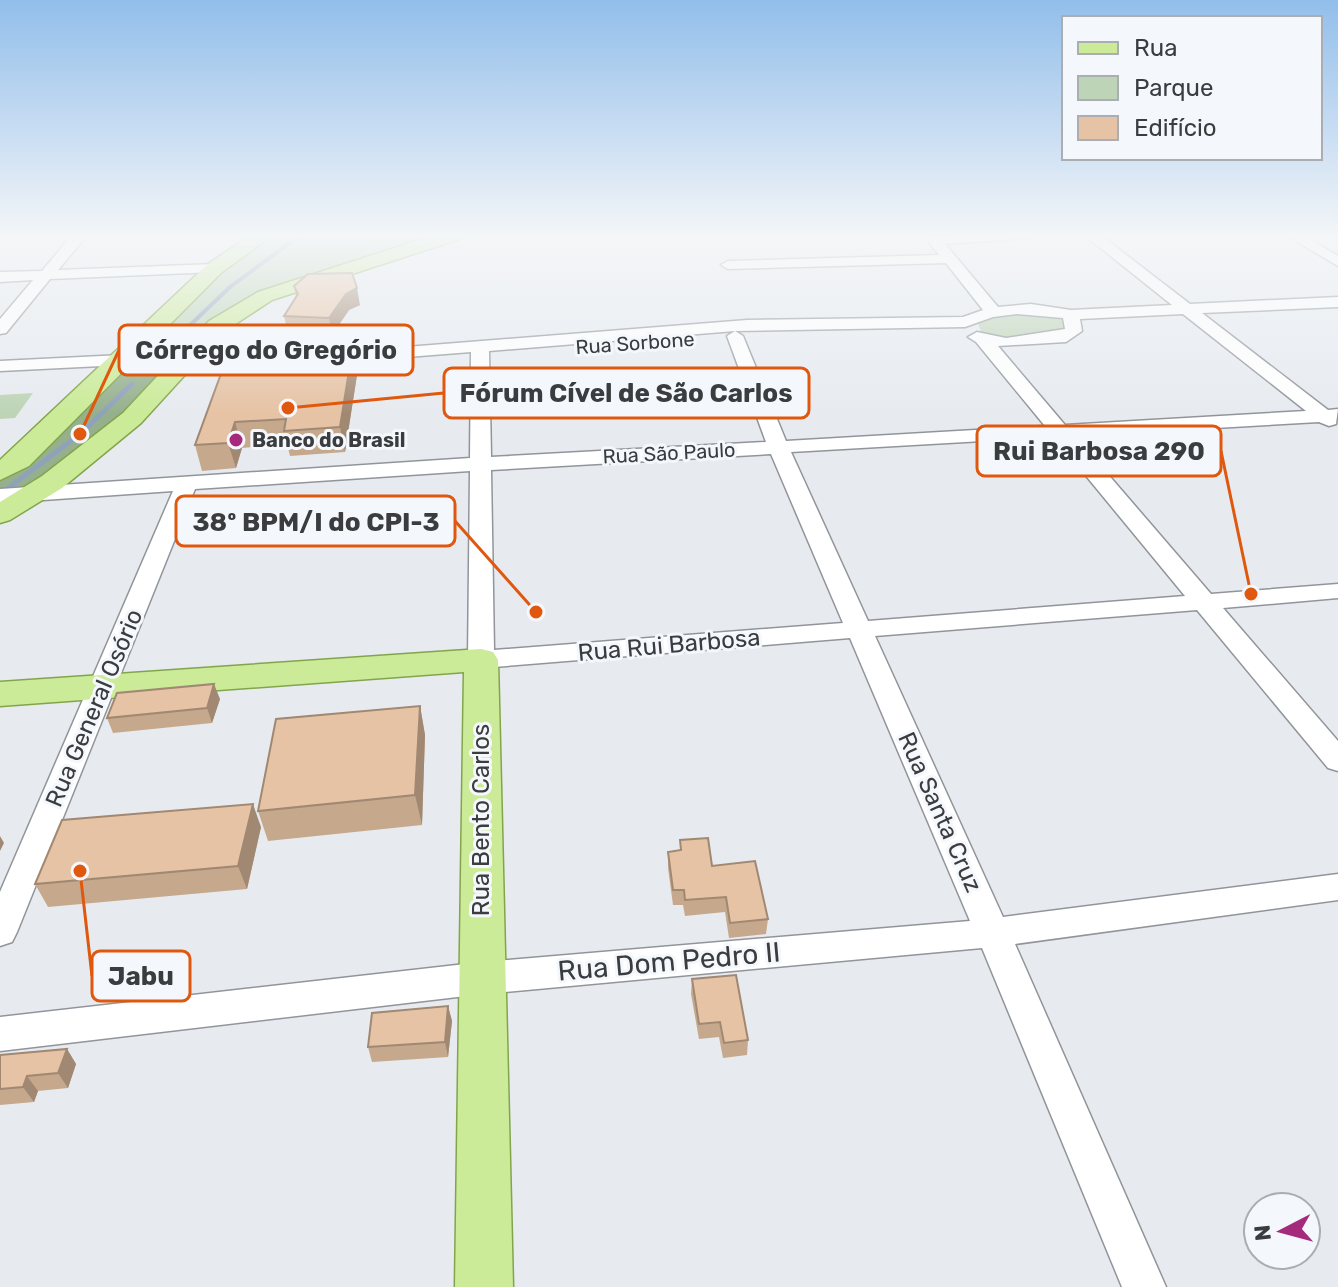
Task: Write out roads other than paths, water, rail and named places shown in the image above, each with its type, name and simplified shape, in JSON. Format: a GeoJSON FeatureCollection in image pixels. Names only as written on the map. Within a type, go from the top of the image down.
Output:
{"type":"FeatureCollection","features":[{"type":"Feature","properties":{"kind":"main road"},"geometry":{"type":"LineString","coordinates":[[0,472],[19,460],[189,294]]}},
{"type":"Feature","properties":{"kind":"main road"},"geometry":{"type":"LineString","coordinates":[[0,514],[132,418],[217,326],[271,294]]}},
{"type":"Feature","properties":{"kind":"main road","name":"Rua Rui Barbosa"},"geometry":{"type":"LineString","coordinates":[[0,694],[481,660]]}},
{"type":"Feature","properties":{"kind":"main road","name":"Rua Bento Carlos"},"geometry":{"type":"LineString","coordinates":[[481,660],[484,1287]]}},
{"type":"Feature","properties":{"kind":"street"},"geometry":{"type":"LineString","coordinates":[[2,325],[29,294]]}},
{"type":"Feature","properties":{"kind":"street"},"geometry":{"type":"LineString","coordinates":[[978,294],[992,310]]}},
{"type":"Feature","properties":{"kind":"street"},"geometry":{"type":"LineString","coordinates":[[1167,294],[1333,419]]}},
{"type":"Feature","properties":{"kind":"street"},"geometry":{"type":"LineString","coordinates":[[1338,302],[1071,315],[1042,310],[992,310],[972,330],[1338,761]]}},
{"type":"Feature","properties":{"kind":"street","name":"Rua Sorbone"},"geometry":{"type":"LineString","coordinates":[[481,348],[747,325],[972,330],[1006,343],[1066,337],[1074,331],[1071,315]]}},
{"type":"Feature","properties":{"kind":"street","name":"Rua Sorbone"},"geometry":{"type":"LineString","coordinates":[[303,360],[862,327]]}},
{"type":"Feature","properties":{"kind":"street","name":"Rua Santa Cruz"},"geometry":{"type":"LineString","coordinates":[[735,336],[778,447],[993,933],[1144,1287]]}},
{"type":"Feature","properties":{"kind":"street","name":"Rua Bento Carlos"},"geometry":{"type":"LineString","coordinates":[[481,348],[481,660]]}},
{"type":"Feature","properties":{"kind":"street"},"geometry":{"type":"LineString","coordinates":[[0,366],[122,360],[176,368],[271,362]]}},
{"type":"Feature","properties":{"kind":"street","name":"Rua São Paulo"},"geometry":{"type":"LineString","coordinates":[[0,496],[481,464],[1333,419]]}},
{"type":"Feature","properties":{"kind":"street","name":"Rua General Osório"},"geometry":{"type":"LineString","coordinates":[[0,932],[187,484]]}},
{"type":"Feature","properties":{"kind":"street","name":"Rua Rui Barbosa"},"geometry":{"type":"LineString","coordinates":[[481,660],[1338,591]]}},
{"type":"Feature","properties":{"kind":"street","name":"Rua Dom Pedro II"},"geometry":{"type":"LineString","coordinates":[[0,1034],[483,978],[993,933],[1338,887]]}},
{"type":"Feature","properties":{"kind":"waterway"},"geometry":{"type":"LineString","coordinates":[[165,349],[223,294]]}},
{"type":"Feature","properties":{"kind":"waterway"},"geometry":{"type":"LineString","coordinates":[[0,494],[80,434],[132,384]]}},
{"type":"Feature","properties":{"kind":"place","name":"Fórum Cível de São Carlos"},"geometry":{"type":"Point","coordinates":[288,408]}},
{"type":"Feature","properties":{"kind":"place","name":"Córrego do Gregório"},"geometry":{"type":"Point","coordinates":[80,434]}},
{"type":"Feature","properties":{"kind":"place","name":"Banco do Brasil"},"geometry":{"type":"Point","coordinates":[236,440]}},
{"type":"Feature","properties":{"kind":"place","name":"Rui Barbosa 290"},"geometry":{"type":"Point","coordinates":[1251,594]}},
{"type":"Feature","properties":{"kind":"place","name":"38º BPM/I do CPI-3"},"geometry":{"type":"Point","coordinates":[536,612]}},
{"type":"Feature","properties":{"kind":"place","name":"Jabu"},"geometry":{"type":"Point","coordinates":[80,871]}}]}
